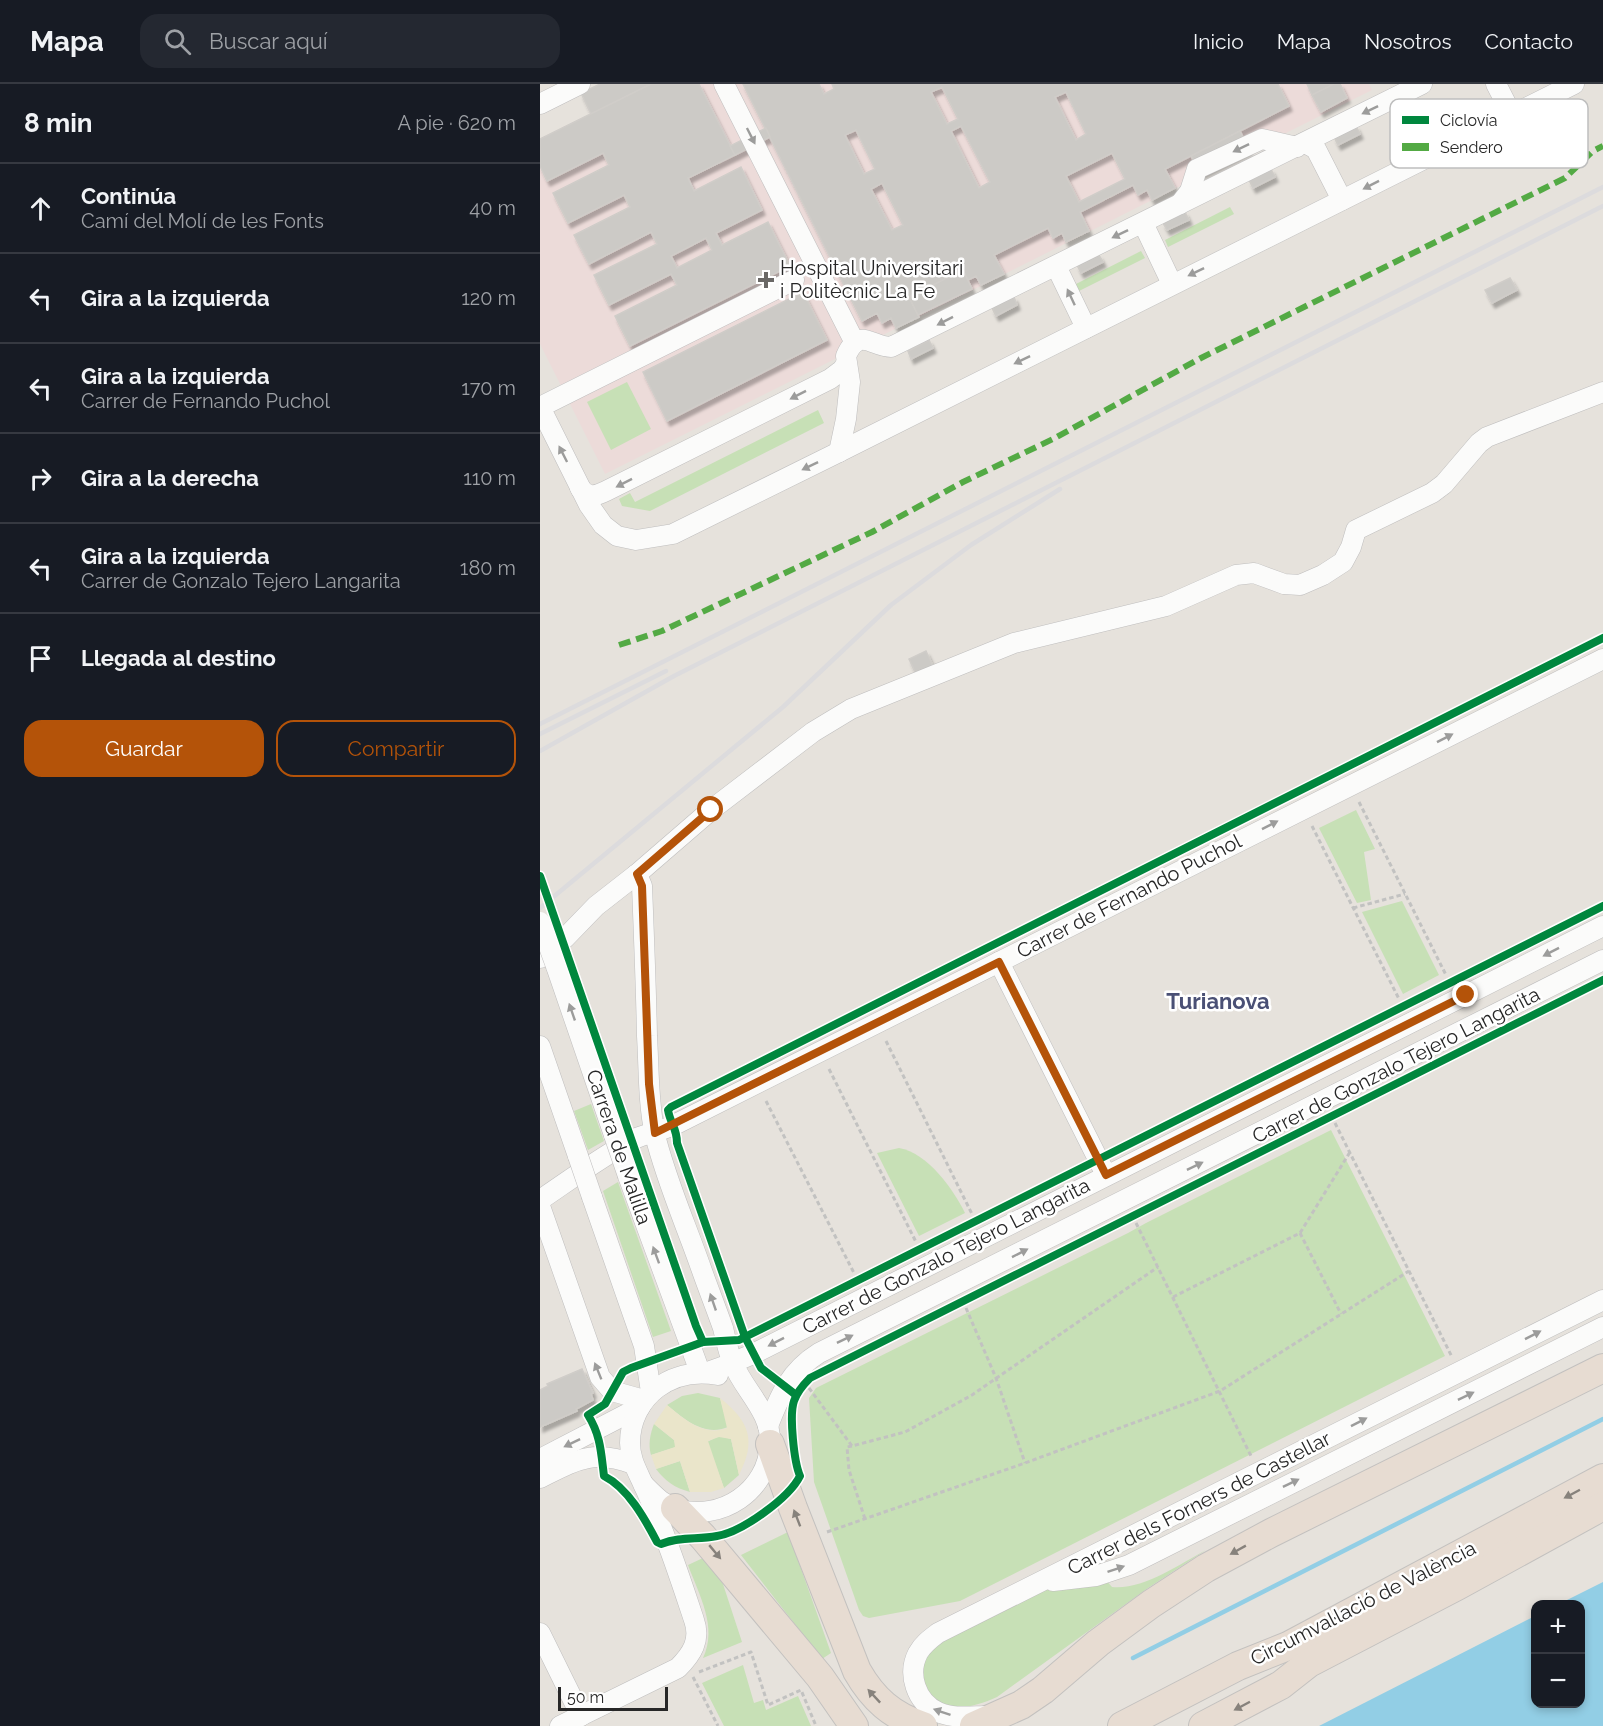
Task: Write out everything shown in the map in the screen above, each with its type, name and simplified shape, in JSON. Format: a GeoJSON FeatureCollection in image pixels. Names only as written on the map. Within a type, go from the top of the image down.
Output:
{"type":"FeatureCollection","features":[{"type":"Feature","properties":{"kind":"highway"},"geometry":{"type":"LineString","coordinates":[[1000,1723],[1107,1636],[1206,1568],[1247,1545],[1603,1368]]}},
{"type":"Feature","properties":{"kind":"highway"},"geometry":{"type":"LineString","coordinates":[[769,1435],[793,1508],[856,1671],[866,1687],[884,1706],[906,1721],[923,1726]]}},
{"type":"Feature","properties":{"kind":"highway","name":"Circumval·lació de València"},"geometry":{"type":"LineString","coordinates":[[1122,1726],[1238,1666],[1288,1646],[1603,1478]]}},
{"type":"Feature","properties":{"kind":"highway","name":"Circumval·lació de València"},"geometry":{"type":"LineString","coordinates":[[1203,1726],[1281,1685],[1309,1663],[1603,1506]]}},
{"type":"Feature","properties":{"kind":"highway"},"geometry":{"type":"LineString","coordinates":[[675,1508],[820,1677],[854,1726]]}},
{"type":"Feature","properties":{"kind":"highway"},"geometry":{"type":"LineString","coordinates":[[1281,1685],[1315,1672],[1603,1526]]}},
{"type":"Feature","properties":{"kind":"highway"},"geometry":{"type":"LineString","coordinates":[[1148,1726],[1250,1673],[1288,1646]]}},
{"type":"Feature","properties":{"kind":"street"},"geometry":{"type":"LineString","coordinates":[[540,105],[580,84]]}},
{"type":"Feature","properties":{"kind":"street"},"geometry":{"type":"LineString","coordinates":[[724,84],[855,343]]}},
{"type":"Feature","properties":{"kind":"street"},"geometry":{"type":"LineString","coordinates":[[1392,99],[1422,84]]}},
{"type":"Feature","properties":{"kind":"street"},"geometry":{"type":"LineString","coordinates":[[1496,84],[1504,99]]}},
{"type":"Feature","properties":{"kind":"street"},"geometry":{"type":"LineString","coordinates":[[1544,99],[1574,84]]}},
{"type":"Feature","properties":{"kind":"street"},"geometry":{"type":"LineString","coordinates":[[580,488],[585,494],[591,495],[606,491],[830,379],[842,370],[849,350],[855,343],[865,339],[891,347],[1390,100]]}},
{"type":"Feature","properties":{"kind":"street"},"geometry":{"type":"LineString","coordinates":[[1301,145],[1316,149],[1342,200]]}},
{"type":"Feature","properties":{"kind":"street"},"geometry":{"type":"LineString","coordinates":[[794,280],[540,407],[580,488],[603,525],[617,536],[636,540],[673,534],[1406,168]]}},
{"type":"Feature","properties":{"kind":"street"},"geometry":{"type":"LineString","coordinates":[[1143,223],[1172,284]]}},
{"type":"Feature","properties":{"kind":"street"},"geometry":{"type":"LineString","coordinates":[[1056,266],[1086,328]]}},
{"type":"Feature","properties":{"kind":"street"},"geometry":{"type":"LineString","coordinates":[[839,452],[850,382],[846,364]]}},
{"type":"Feature","properties":{"kind":"street"},"geometry":{"type":"LineString","coordinates":[[548,962],[565,938],[596,906],[779,756],[851,709],[1014,643],[1166,606],[1236,575],[1254,573],[1284,584],[1300,585],[1323,575],[1343,562],[1356,530],[1432,493],[1444,484],[1479,443],[1487,437],[1603,392]]}},
{"type":"Feature","properties":{"kind":"street","name":"Carrer de Fernando Puchol"},"geometry":{"type":"LineString","coordinates":[[540,1200],[594,1162],[638,1138],[655,1133],[999,962],[1603,658]]}},
{"type":"Feature","properties":{"kind":"street"},"geometry":{"type":"LineString","coordinates":[[637,874],[642,886],[649,1084],[655,1133],[733,1363],[740,1379],[762,1409],[769,1435],[766,1466],[756,1485],[740,1500],[719,1510],[697,1513],[675,1508],[658,1499],[644,1485]]}},
{"type":"Feature","properties":{"kind":"street","name":"Carrera de Malilla"},"geometry":{"type":"LineString","coordinates":[[540,922],[548,962],[588,1058],[628,1176],[702,1372]]}},
{"type":"Feature","properties":{"kind":"street","name":"Carrer de Gonzalo Tejero Langarita"},"geometry":{"type":"LineString","coordinates":[[702,1372],[733,1363],[932,1253],[1106,1175],[1603,926]]}},
{"type":"Feature","properties":{"kind":"street","name":"Carrer de Gonzalo Tejero Langarita"},"geometry":{"type":"LineString","coordinates":[[769,1435],[799,1368],[819,1353],[953,1296],[1338,1104],[1603,960]]}},
{"type":"Feature","properties":{"kind":"street"},"geometry":{"type":"LineString","coordinates":[[999,962],[1106,1175]]}},
{"type":"Feature","properties":{"kind":"street"},"geometry":{"type":"LineString","coordinates":[[540,1046],[644,1346],[645,1400],[632,1425],[630,1445],[633,1464],[667,1542],[697,1630],[696,1642],[689,1658],[678,1668],[560,1726]]}},
{"type":"Feature","properties":{"kind":"street"},"geometry":{"type":"LineString","coordinates":[[540,1206],[600,1377],[612,1391],[645,1400]]}},
{"type":"Feature","properties":{"kind":"street","name":"Carrer dels Forners de Castellar"},"geometry":{"type":"LineString","coordinates":[[1000,1723],[939,1713],[921,1698],[913,1675],[916,1659],[925,1643],[938,1634],[1038,1583],[1603,1300]]}},
{"type":"Feature","properties":{"kind":"street"},"geometry":{"type":"LineString","coordinates":[[1038,1583],[1096,1576],[1129,1565],[1603,1327]]}},
{"type":"Feature","properties":{"kind":"street"},"geometry":{"type":"LineString","coordinates":[[540,1459],[645,1400],[666,1381],[682,1375],[702,1372],[722,1376],[738,1383],[751,1394]]}},
{"type":"Feature","properties":{"kind":"street"},"geometry":{"type":"LineString","coordinates":[[540,1478],[569,1463],[593,1456],[612,1457],[633,1464]]}},
{"type":"Feature","properties":{"kind":"street"},"geometry":{"type":"LineString","coordinates":[[540,1633],[581,1716]]}},
{"type":"Feature","properties":{"kind":"path"},"geometry":{"type":"LineString","coordinates":[[1359,802],[1446,975]]}},
{"type":"Feature","properties":{"kind":"path"},"geometry":{"type":"LineString","coordinates":[[1312,826],[1399,999]]}},
{"type":"Feature","properties":{"kind":"path"},"geometry":{"type":"LineString","coordinates":[[1353,908],[1405,894]]}},
{"type":"Feature","properties":{"kind":"path"},"geometry":{"type":"LineString","coordinates":[[1397,1009],[1407,1004]]}},
{"type":"Feature","properties":{"kind":"path"},"geometry":{"type":"LineString","coordinates":[[886,1041],[972,1214]]}},
{"type":"Feature","properties":{"kind":"path"},"geometry":{"type":"LineString","coordinates":[[829,1069],[917,1245],[932,1253]]}},
{"type":"Feature","properties":{"kind":"path"},"geometry":{"type":"LineString","coordinates":[[766,1101],[854,1273]]}},
{"type":"Feature","properties":{"kind":"path"},"geometry":{"type":"LineString","coordinates":[[1322,1122],[1338,1104]]}},
{"type":"Feature","properties":{"kind":"path"},"geometry":{"type":"LineString","coordinates":[[1335,1122],[1453,1359]]}},
{"type":"Feature","properties":{"kind":"path"},"geometry":{"type":"LineString","coordinates":[[1173,1297],[1300,1233],[1350,1152]]}},
{"type":"Feature","properties":{"kind":"path"},"geometry":{"type":"LineString","coordinates":[[970,1224],[981,1218]]}},
{"type":"Feature","properties":{"kind":"path"},"geometry":{"type":"LineString","coordinates":[[1125,1221],[1136,1219],[1253,1460]]}},
{"type":"Feature","properties":{"kind":"path"},"geometry":{"type":"LineString","coordinates":[[1300,1233],[1341,1314]]}},
{"type":"Feature","properties":{"kind":"path"},"geometry":{"type":"LineString","coordinates":[[865,1519],[849,1470],[847,1447],[905,1432],[972,1395],[1158,1267]]}},
{"type":"Feature","properties":{"kind":"path"},"geometry":{"type":"LineString","coordinates":[[827,1532],[1025,1464],[1220,1391],[1409,1271]]}},
{"type":"Feature","properties":{"kind":"path"},"geometry":{"type":"LineString","coordinates":[[953,1296],[968,1299]]}},
{"type":"Feature","properties":{"kind":"path"},"geometry":{"type":"LineString","coordinates":[[966,1308],[996,1378],[1025,1464]]}},
{"type":"Feature","properties":{"kind":"path"},"geometry":{"type":"LineString","coordinates":[[790,1391],[800,1389],[810,1378]]}},
{"type":"Feature","properties":{"kind":"path"},"geometry":{"type":"LineString","coordinates":[[809,1388],[852,1446]]}},
{"type":"Feature","properties":{"kind":"path"},"geometry":{"type":"LineString","coordinates":[[716,1725],[692,1674],[751,1652],[768,1705],[801,1690],[816,1726]]}},
{"type":"Feature","properties":{"kind":"shaded area","name":"Hospital Universitari i Politècnic La Fe"},"geometry":{"type":"Polygon","coordinates":[[[651,84],[1369,84],[1372,90],[605,474],[540,344],[540,139],[651,84]]]}},
{"type":"Feature","properties":{"kind":"green space"},"geometry":{"type":"Polygon","coordinates":[[[1230,207],[1234,214],[1168,247],[1165,240],[1230,207]]]}},
{"type":"Feature","properties":{"kind":"green space"},"geometry":{"type":"Polygon","coordinates":[[[1141,251],[1145,258],[1079,291],[1076,284],[1141,251]]]}},
{"type":"Feature","properties":{"kind":"green space"},"geometry":{"type":"Polygon","coordinates":[[[627,382],[651,429],[611,450],[587,402],[627,382]]]}},
{"type":"Feature","properties":{"kind":"green space"},"geometry":{"type":"Polygon","coordinates":[[[818,410],[824,423],[650,511],[622,506],[619,499],[630,493],[635,502],[818,410]]]}},
{"type":"Feature","properties":{"kind":"green space"},"geometry":{"type":"Polygon","coordinates":[[[1356,810],[1375,849],[1364,852],[1371,900],[1357,903],[1319,828],[1356,810]]]}},
{"type":"Feature","properties":{"kind":"green space"},"geometry":{"type":"Polygon","coordinates":[[[1402,901],[1439,975],[1403,994],[1362,912],[1402,901]]]}},
{"type":"Feature","properties":{"kind":"green space"},"geometry":{"type":"Polygon","coordinates":[[[591,1104],[604,1141],[588,1150],[574,1111],[591,1104]]]}},
{"type":"Feature","properties":{"kind":"green space"},"geometry":{"type":"Polygon","coordinates":[[[1331,1130],[1445,1356],[960,1601],[869,1618],[863,1616],[814,1482],[809,1398],[816,1388],[1331,1130]]]}},
{"type":"Feature","properties":{"kind":"green space"},"geometry":{"type":"Polygon","coordinates":[[[899,1148],[910,1151],[929,1164],[954,1193],[965,1213],[919,1236],[877,1153],[899,1148]]]}},
{"type":"Feature","properties":{"kind":"green space"},"geometry":{"type":"Polygon","coordinates":[[[618,1182],[671,1331],[653,1337],[603,1191],[618,1182]]]}},
{"type":"Feature","properties":{"kind":"green space"},"geometry":{"type":"Polygon","coordinates":[[[698,1393],[720,1398],[728,1427],[719,1430],[703,1428],[687,1421],[667,1405],[682,1396],[698,1393]]]}},
{"type":"Feature","properties":{"kind":"green space"},"geometry":{"type":"Polygon","coordinates":[[[654,1424],[674,1440],[676,1447],[651,1455],[650,1440],[654,1424]]]}},
{"type":"Feature","properties":{"kind":"green space"},"geometry":{"type":"Polygon","coordinates":[[[719,1436],[731,1439],[739,1475],[724,1488],[707,1442],[719,1436]]]}},
{"type":"Feature","properties":{"kind":"green space"},"geometry":{"type":"Polygon","coordinates":[[[680,1461],[690,1492],[671,1483],[656,1469],[680,1461]]]}},
{"type":"Feature","properties":{"kind":"green space"},"geometry":{"type":"Polygon","coordinates":[[[788,1532],[831,1653],[822,1659],[741,1555],[788,1532]]]}},
{"type":"Feature","properties":{"kind":"green space"},"geometry":{"type":"Polygon","coordinates":[[[1206,1550],[1148,1588],[997,1697],[977,1705],[955,1708],[935,1702],[928,1694],[922,1676],[924,1659],[933,1648],[964,1627],[1033,1593],[1064,1584],[1105,1579],[1112,1587],[1136,1585],[1206,1550]]]}},
{"type":"Feature","properties":{"kind":"green space"},"geometry":{"type":"Polygon","coordinates":[[[703,1558],[722,1581],[742,1642],[703,1658],[709,1635],[708,1623],[702,1599],[688,1565],[703,1558]]]}},
{"type":"Feature","properties":{"kind":"green space"},"geometry":{"type":"Polygon","coordinates":[[[743,1665],[754,1703],[763,1700],[766,1710],[798,1696],[811,1726],[724,1726],[702,1683],[743,1665]]]}},
{"type":"Feature","properties":{"kind":"sand"},"geometry":{"type":"Polygon","coordinates":[[[720,1398],[744,1423],[749,1441],[745,1463],[739,1475],[731,1439],[719,1437],[708,1441],[724,1488],[711,1492],[690,1492],[680,1461],[656,1469],[651,1455],[675,1447],[674,1440],[654,1424],[667,1405],[687,1421],[702,1428],[719,1430],[727,1428],[720,1398]]]}},
{"type":"Feature","properties":{"kind":"water"},"geometry":{"type":"Polygon","coordinates":[[[1603,1582],[1603,1726],[1319,1726],[1531,1618],[1531,1708],[1585,1708],[1585,1600],[1567,1600],[1603,1582]]]}},
{"type":"Feature","properties":{"kind":"building"},"geometry":{"type":"Polygon","coordinates":[[[600,84],[651,84],[591,114],[581,93],[600,84]]]}},
{"type":"Feature","properties":{"kind":"building"},"geometry":{"type":"Polygon","coordinates":[[[651,84],[699,84],[735,155],[688,178],[694,191],[741,167],[762,210],[716,233],[722,245],[768,222],[790,266],[630,346],[615,316],[677,285],[671,274],[609,305],[594,275],[657,244],[651,232],[589,264],[574,235],[630,207],[624,195],[568,223],[553,193],[609,165],[603,153],[547,181],[540,166],[540,139],[651,84]],[[706,238],[671,256],[677,268],[712,250],[706,238]]]}},
{"type":"Feature","properties":{"kind":"building"},"geometry":{"type":"Polygon","coordinates":[[[743,84],[819,84],[824,94],[834,89],[832,84],[1278,84],[1289,106],[1165,169],[1175,188],[1152,200],[1147,190],[1138,195],[1133,185],[1080,212],[1089,231],[1066,242],[1062,233],[1053,238],[1048,228],[994,255],[1004,274],[981,285],[976,276],[968,280],[963,270],[909,297],[919,317],[896,328],[891,318],[882,323],[877,313],[862,321],[743,84]],[[942,87],[931,92],[947,124],[958,119],[942,87]],[[1066,92],[1055,97],[1076,140],[1086,134],[1066,92]],[[961,126],[951,131],[979,188],[990,182],[961,126]],[[856,130],[845,135],[864,174],[875,169],[856,130]],[[1112,153],[1066,176],[1079,202],[1125,179],[1112,153]],[[882,183],[871,189],[892,230],[903,225],[882,183]]]}},
{"type":"Feature","properties":{"kind":"building"},"geometry":{"type":"Polygon","coordinates":[[[1307,84],[1340,84],[1343,90],[1329,98],[1324,89],[1312,95],[1307,84]]]}},
{"type":"Feature","properties":{"kind":"building"},"geometry":{"type":"Polygon","coordinates":[[[1334,84],[1340,84],[1347,98],[1321,112],[1312,95],[1334,84]]]}},
{"type":"Feature","properties":{"kind":"building"},"geometry":{"type":"Polygon","coordinates":[[[1356,126],[1360,134],[1338,145],[1334,137],[1356,126]]]}},
{"type":"Feature","properties":{"kind":"building"},"geometry":{"type":"Polygon","coordinates":[[[766,128],[770,137],[735,155],[730,146],[766,128]]]}},
{"type":"Feature","properties":{"kind":"building"},"geometry":{"type":"Polygon","coordinates":[[[1240,131],[1249,150],[1201,174],[1191,156],[1240,131]]]}},
{"type":"Feature","properties":{"kind":"building"},"geometry":{"type":"Polygon","coordinates":[[[1271,169],[1275,177],[1253,188],[1249,180],[1271,169]]]}},
{"type":"Feature","properties":{"kind":"building"},"geometry":{"type":"Polygon","coordinates":[[[1185,212],[1189,220],[1167,230],[1163,223],[1185,212]]]}},
{"type":"Feature","properties":{"kind":"building"},"geometry":{"type":"Polygon","coordinates":[[[1099,255],[1103,262],[1081,273],[1077,265],[1099,255]]]}},
{"type":"Feature","properties":{"kind":"building"},"geometry":{"type":"Polygon","coordinates":[[[963,270],[972,289],[918,315],[909,297],[963,270]]]}},
{"type":"Feature","properties":{"kind":"building"},"geometry":{"type":"Polygon","coordinates":[[[1510,278],[1517,290],[1492,303],[1485,290],[1510,278]]]}},
{"type":"Feature","properties":{"kind":"building"},"geometry":{"type":"Polygon","coordinates":[[[803,292],[827,340],[667,421],[643,372],[803,292]]]}},
{"type":"Feature","properties":{"kind":"building"},"geometry":{"type":"Polygon","coordinates":[[[1014,297],[1017,305],[996,316],[992,308],[1014,297]]]}},
{"type":"Feature","properties":{"kind":"building"},"geometry":{"type":"Polygon","coordinates":[[[929,340],[933,348],[911,359],[908,351],[929,340]]]}},
{"type":"Feature","properties":{"kind":"building"},"geometry":{"type":"Polygon","coordinates":[[[926,651],[933,666],[916,674],[909,659],[926,651]]]}},
{"type":"Feature","properties":{"kind":"building"},"geometry":{"type":"Polygon","coordinates":[[[582,1369],[593,1393],[591,1394],[593,1400],[576,1409],[577,1411],[540,1427],[540,1390],[548,1386],[547,1384],[582,1369]]]}},
{"type":"Feature","properties":{"kind":"waterway"},"geometry":{"type":"LineString","coordinates":[[1133,1658],[1603,1419]]}},
{"type":"Feature","properties":{"kind":"railway"},"geometry":{"type":"LineString","coordinates":[[540,724],[1603,187]]}},
{"type":"Feature","properties":{"kind":"railway"},"geometry":{"type":"LineString","coordinates":[[540,751],[674,676],[1603,206]]}},
{"type":"Feature","properties":{"kind":"railway"},"geometry":{"type":"LineString","coordinates":[[540,908],[783,707],[891,605],[971,545],[1060,489]]}},
{"type":"Feature","properties":{"kind":"railway"},"geometry":{"type":"LineString","coordinates":[[540,734],[666,671]]}},
{"type":"Feature","properties":{"kind":"marked path"},"geometry":{"type":"LineString","coordinates":[[1588,156],[1603,146]]}},
{"type":"Feature","properties":{"kind":"marked path"},"geometry":{"type":"LineString","coordinates":[[619,645],[662,631],[872,532],[963,482],[1053,439],[1201,358],[1565,178],[1575,168]]}},
{"type":"Feature","properties":{"kind":"cycle path"},"geometry":{"type":"LineString","coordinates":[[1603,638],[671,1107],[668,1110],[677,1143],[745,1337],[739,1340],[703,1342],[623,1372],[605,1404],[588,1415],[598,1437],[604,1476],[613,1481],[628,1496],[657,1542],[661,1544],[675,1540],[717,1536],[739,1528],[775,1504],[800,1476],[793,1438],[792,1417],[794,1401],[810,1378],[1603,980]]}},
{"type":"Feature","properties":{"kind":"cycle path"},"geometry":{"type":"LineString","coordinates":[[540,876],[703,1342]]}},
{"type":"Feature","properties":{"kind":"cycle path"},"geometry":{"type":"LineString","coordinates":[[796,1395],[761,1368],[745,1337],[1603,906]]}},
{"type":"Feature","properties":{"kind":"place","name":"Hospital Universitari i Politècnic La Fe"},"geometry":{"type":"Point","coordinates":[766,280]}},
{"type":"Feature","properties":{"kind":"district","name":"Turianova"},"geometry":{"type":"Point","coordinates":[1218,1001]}},
{"type":"Feature","properties":{"kind":"route"},"geometry":{"type":"LineString","coordinates":[[711,810],[637,874],[642,886],[649,1084],[655,1133],[999,962],[1106,1175],[1466,995]]}}]}
